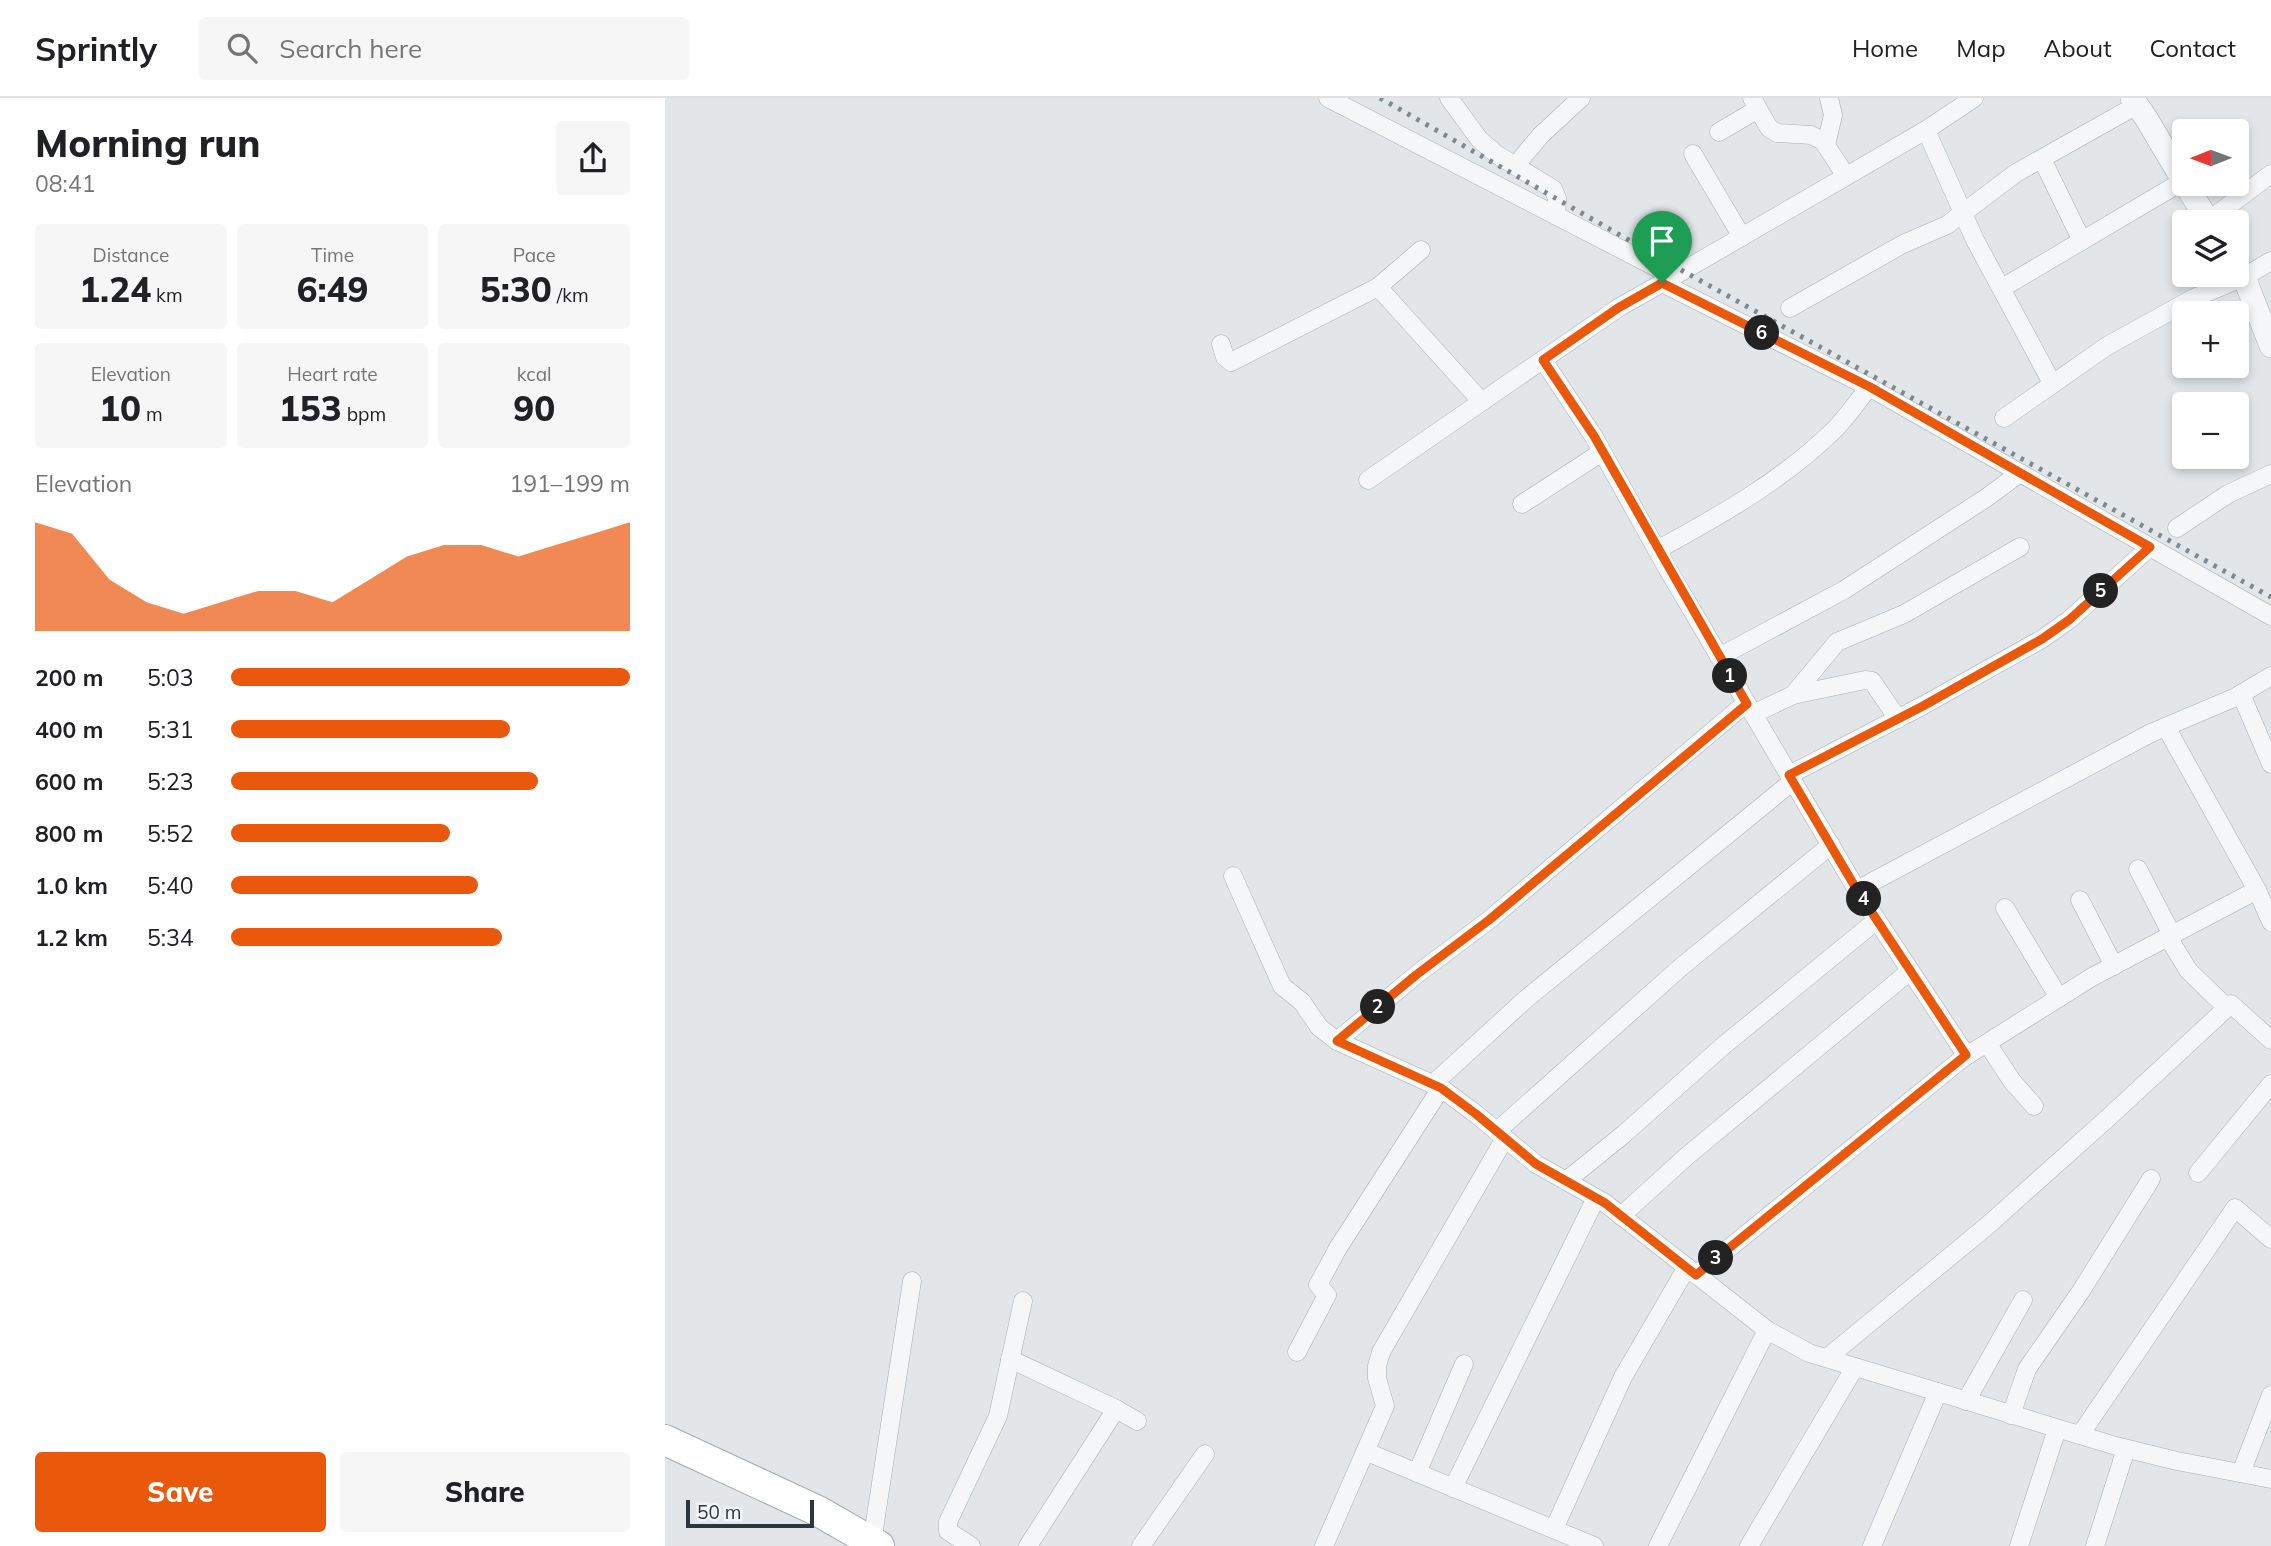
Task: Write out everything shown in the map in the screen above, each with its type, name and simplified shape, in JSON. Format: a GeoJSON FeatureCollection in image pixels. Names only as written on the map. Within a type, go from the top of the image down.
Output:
{"type":"FeatureCollection","features":[{"type":"Feature","properties":{"kind":"main road"},"geometry":{"type":"LineString","coordinates":[[665,1440],[818,1511],[875,1544]]}},
{"type":"Feature","properties":{"kind":"street"},"geometry":{"type":"LineString","coordinates":[[1328,98],[1556,216],[1667,280],[1870,387],[2271,616]]}},
{"type":"Feature","properties":{"kind":"street"},"geometry":{"type":"LineString","coordinates":[[1449,98],[1479,139],[1515,166],[1553,189],[1557,198],[1556,216]]}},
{"type":"Feature","properties":{"kind":"street"},"geometry":{"type":"LineString","coordinates":[[1515,166],[1541,135],[1581,98]]}},
{"type":"Feature","properties":{"kind":"street"},"geometry":{"type":"LineString","coordinates":[[1826,145],[1833,115],[1829,98]]}},
{"type":"Feature","properties":{"kind":"street"},"geometry":{"type":"LineString","coordinates":[[1368,480],[1618,308],[1926,130],[1974,98]]}},
{"type":"Feature","properties":{"kind":"street"},"geometry":{"type":"LineString","coordinates":[[1790,308],[1903,244],[1947,225],[2016,173],[2134,102],[2172,163]]}},
{"type":"Feature","properties":{"kind":"street"},"geometry":{"type":"LineString","coordinates":[[1719,132],[1755,103],[1769,128],[1777,133],[1791,136],[1811,135],[1823,141],[1846,176]]}},
{"type":"Feature","properties":{"kind":"street"},"geometry":{"type":"LineString","coordinates":[[1926,130],[1975,240],[2052,383]]}},
{"type":"Feature","properties":{"kind":"street"},"geometry":{"type":"LineString","coordinates":[[1693,154],[1742,237]]}},
{"type":"Feature","properties":{"kind":"street"},"geometry":{"type":"LineString","coordinates":[[2042,159],[2082,241]]}},
{"type":"Feature","properties":{"kind":"street"},"geometry":{"type":"LineString","coordinates":[[2224,210],[2271,174]]}},
{"type":"Feature","properties":{"kind":"street"},"geometry":{"type":"LineString","coordinates":[[2002,288],[2172,189]]}},
{"type":"Feature","properties":{"kind":"street"},"geometry":{"type":"LineString","coordinates":[[1221,344],[1225,357],[1231,362],[1378,287],[1421,250]]}},
{"type":"Feature","properties":{"kind":"street"},"geometry":{"type":"LineString","coordinates":[[2249,268],[2271,261]]}},
{"type":"Feature","properties":{"kind":"street"},"geometry":{"type":"LineString","coordinates":[[1378,287],[1481,401]]}},
{"type":"Feature","properties":{"kind":"street"},"geometry":{"type":"LineString","coordinates":[[2004,418],[2052,383],[2138,328],[2213,287]]}},
{"type":"Feature","properties":{"kind":"street"},"geometry":{"type":"LineString","coordinates":[[2247,287],[2271,346]]}},
{"type":"Feature","properties":{"kind":"street"},"geometry":{"type":"LineString","coordinates":[[1543,360],[1602,452],[1857,890],[1966,1055]]}},
{"type":"Feature","properties":{"kind":"street"},"geometry":{"type":"LineString","coordinates":[[1657,550],[1740,504],[1783,474],[1833,432],[1870,387]]}},
{"type":"Feature","properties":{"kind":"street"},"geometry":{"type":"LineString","coordinates":[[1522,504],[1602,452]]}},
{"type":"Feature","properties":{"kind":"street"},"geometry":{"type":"LineString","coordinates":[[1719,657],[1845,590],[1986,498],[2019,473]]}},
{"type":"Feature","properties":{"kind":"street"},"geometry":{"type":"LineString","coordinates":[[2177,528],[2228,494],[2271,474]]}},
{"type":"Feature","properties":{"kind":"street"},"geometry":{"type":"LineString","coordinates":[[1794,695],[1837,642],[1904,614],[2020,547]]}},
{"type":"Feature","properties":{"kind":"street"},"geometry":{"type":"LineString","coordinates":[[1297,1352],[1327,1295],[1318,1285],[1323,1275],[1437,1086],[1526,999],[1791,778],[2042,639],[2069,620],[2150,547]]}},
{"type":"Feature","properties":{"kind":"street"},"geometry":{"type":"LineString","coordinates":[[1857,890],[2166,727],[2241,694],[2271,676]]}},
{"type":"Feature","properties":{"kind":"street"},"geometry":{"type":"LineString","coordinates":[[1337,1041],[1750,709],[1794,695],[1865,680],[1872,681],[1898,719]]}},
{"type":"Feature","properties":{"kind":"street"},"geometry":{"type":"LineString","coordinates":[[2241,694],[2271,764]]}},
{"type":"Feature","properties":{"kind":"street"},"geometry":{"type":"LineString","coordinates":[[2166,727],[2257,890],[2271,922]]}},
{"type":"Feature","properties":{"kind":"street"},"geometry":{"type":"LineString","coordinates":[[1324,1546],[1385,1406],[1377,1378],[1381,1352],[1501,1135],[1681,967],[1831,845]]}},
{"type":"Feature","properties":{"kind":"street"},"geometry":{"type":"LineString","coordinates":[[2138,869],[2187,970],[2227,1008]]}},
{"type":"Feature","properties":{"kind":"street"},"geometry":{"type":"LineString","coordinates":[[1233,876],[1282,986],[1302,1002],[1318,1027],[1337,1041],[1437,1086],[1536,1164],[1596,1198],[1621,1216],[1767,1330],[1809,1353],[2057,1429],[2126,1449],[2271,1479]]}},
{"type":"Feature","properties":{"kind":"street"},"geometry":{"type":"LineString","coordinates":[[1554,1529],[1623,1377],[1691,1271],[1966,1055],[2114,966],[2257,890]]}},
{"type":"Feature","properties":{"kind":"street"},"geometry":{"type":"LineString","coordinates":[[2080,900],[2114,966]]}},
{"type":"Feature","properties":{"kind":"street"},"geometry":{"type":"LineString","coordinates":[[2005,908],[2059,998]]}},
{"type":"Feature","properties":{"kind":"street"},"geometry":{"type":"LineString","coordinates":[[1566,1181],[1624,1134],[1723,1046],[1877,920]]}},
{"type":"Feature","properties":{"kind":"street"},"geometry":{"type":"LineString","coordinates":[[1621,1216],[1687,1156],[1910,971]]}},
{"type":"Feature","properties":{"kind":"street"},"geometry":{"type":"LineString","coordinates":[[1827,1358],[1997,1217],[2109,1118],[2231,1003],[2271,1040]]}},
{"type":"Feature","properties":{"kind":"street"},"geometry":{"type":"LineString","coordinates":[[1987,1043],[2011,1081],[2034,1106]]}},
{"type":"Feature","properties":{"kind":"street"},"geometry":{"type":"LineString","coordinates":[[2198,1173],[2271,1084]]}},
{"type":"Feature","properties":{"kind":"street"},"geometry":{"type":"LineString","coordinates":[[2011,1415],[2027,1368],[2081,1291],[2151,1179]]}},
{"type":"Feature","properties":{"kind":"street"},"geometry":{"type":"LineString","coordinates":[[1453,1488],[1596,1198]]}},
{"type":"Feature","properties":{"kind":"street"},"geometry":{"type":"LineString","coordinates":[[2080,1435],[2235,1208],[2268,1231]]}},
{"type":"Feature","properties":{"kind":"street"},"geometry":{"type":"LineString","coordinates":[[875,1544],[912,1281]]}},
{"type":"Feature","properties":{"kind":"street"},"geometry":{"type":"LineString","coordinates":[[1966,1401],[2023,1300]]}},
{"type":"Feature","properties":{"kind":"street"},"geometry":{"type":"LineString","coordinates":[[971,1546],[948,1531],[948,1522],[998,1416],[1023,1301]]}},
{"type":"Feature","properties":{"kind":"street"},"geometry":{"type":"LineString","coordinates":[[1658,1546],[1767,1330]]}},
{"type":"Feature","properties":{"kind":"street"},"geometry":{"type":"LineString","coordinates":[[1010,1359],[1137,1421]]}},
{"type":"Feature","properties":{"kind":"street"},"geometry":{"type":"LineString","coordinates":[[1417,1473],[1464,1364]]}},
{"type":"Feature","properties":{"kind":"street"},"geometry":{"type":"LineString","coordinates":[[1749,1546],[1855,1367]]}},
{"type":"Feature","properties":{"kind":"street"},"geometry":{"type":"LineString","coordinates":[[1872,1546],[1938,1392]]}},
{"type":"Feature","properties":{"kind":"street"},"geometry":{"type":"LineString","coordinates":[[2241,1474],[2271,1395]]}},
{"type":"Feature","properties":{"kind":"street"},"geometry":{"type":"LineString","coordinates":[[1028,1546],[1117,1409]]}},
{"type":"Feature","properties":{"kind":"street"},"geometry":{"type":"LineString","coordinates":[[2019,1546],[2057,1429]]}},
{"type":"Feature","properties":{"kind":"street"},"geometry":{"type":"LineString","coordinates":[[2095,1546],[2126,1449]]}},
{"type":"Feature","properties":{"kind":"street"},"geometry":{"type":"LineString","coordinates":[[1367,1452],[1554,1529],[1584,1544]]}},
{"type":"Feature","properties":{"kind":"street"},"geometry":{"type":"LineString","coordinates":[[1141,1546],[1205,1454]]}},
{"type":"Feature","properties":{"kind":"railway"},"geometry":{"type":"LineString","coordinates":[[1380,98],[1683,271],[2271,597]]}},
{"type":"Feature","properties":{"kind":"route"},"geometry":{"type":"LineString","coordinates":[[1662,283],[1870,387],[2150,547],[2069,620],[2042,639],[1923,706],[1789,775],[1857,890],[1966,1055],[1696,1275],[1605,1203],[1536,1164],[1441,1088],[1337,1041],[1416,975],[1489,920],[1747,704],[1594,436],[1543,360],[1618,308],[1662,283]]}}]}
